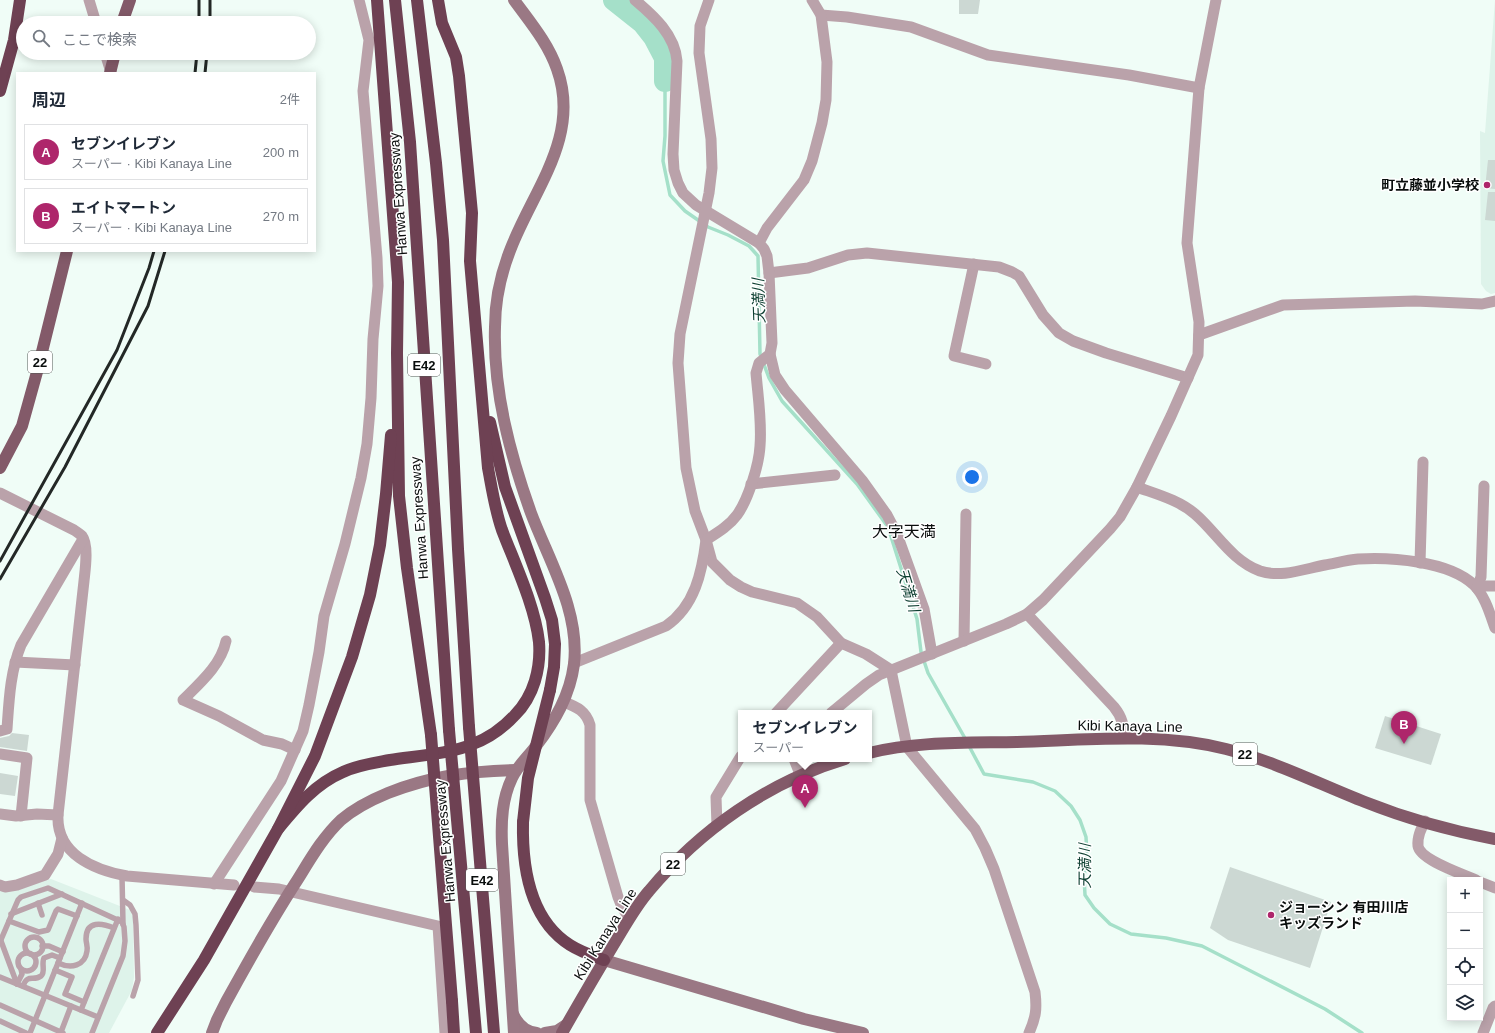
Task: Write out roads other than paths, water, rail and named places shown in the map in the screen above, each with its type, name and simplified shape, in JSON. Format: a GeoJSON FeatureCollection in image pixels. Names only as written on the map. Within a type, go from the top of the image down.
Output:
{"type":"FeatureCollection","features":[{"type":"Feature","properties":{"kind":"highway"},"geometry":{"type":"LineString","coordinates":[[18,16],[20,0]]}},
{"type":"Feature","properties":{"kind":"highway"},"geometry":{"type":"LineString","coordinates":[[377,0],[398,282],[397,353],[399,496],[407,568],[431,736],[454,1033]]}},
{"type":"Feature","properties":{"kind":"highway","name":"Hanwa Expressway"},"geometry":{"type":"LineString","coordinates":[[395,0],[410,142],[450,730],[476,1033]]}},
{"type":"Feature","properties":{"kind":"highway","name":"E42"},"geometry":{"type":"LineString","coordinates":[[416,0],[436,163],[443,240],[458,557],[469,727],[494,1033]]}},
{"type":"Feature","properties":{"kind":"highway"},"geometry":{"type":"LineString","coordinates":[[278,829],[306,796],[337,775],[367,764],[448,751],[474,744],[494,733],[522,709],[536,680],[539,652],[534,620],[502,528],[493,496],[488,468],[470,260],[472,213],[459,76],[456,57],[442,23],[438,0]]}},
{"type":"Feature","properties":{"kind":"highway"},"geometry":{"type":"LineString","coordinates":[[0,91],[14,40],[16,27]]}},
{"type":"Feature","properties":{"kind":"highway"},"geometry":{"type":"LineString","coordinates":[[157,1033],[204,960],[278,829],[315,756],[352,657],[370,595],[380,545],[386,494],[397,353]]}},
{"type":"Feature","properties":{"kind":"highway"},"geometry":{"type":"LineString","coordinates":[[477,354],[490,422],[505,487],[545,598],[552,620],[555,644],[554,667],[550,690],[528,778],[522,822],[523,852],[526,873],[530,892],[548,925],[558,936],[570,945],[582,952],[604,960]]}},
{"type":"Feature","properties":{"kind":"main road"},"geometry":{"type":"LineString","coordinates":[[124,16],[130,0]]}},
{"type":"Feature","properties":{"kind":"main road"},"geometry":{"type":"LineString","coordinates":[[111,72],[114,60]]}},
{"type":"Feature","properties":{"kind":"main road","name":"22"},"geometry":{"type":"LineString","coordinates":[[0,468],[22,426],[67,252]]}},
{"type":"Feature","properties":{"kind":"main road","name":"Kibi Kanaya Line"},"geometry":{"type":"LineString","coordinates":[[872,753],[907,747],[954,744],[1124,738],[1178,740],[1226,749],[1277,766],[1384,809],[1495,839]]}},
{"type":"Feature","properties":{"kind":"main road","name":"Kibi Kanaya Line"},"geometry":{"type":"LineString","coordinates":[[564,1029],[629,918],[648,892],[668,869],[691,847],[731,814],[800,774],[836,762]]}},
{"type":"Feature","properties":{"kind":"street"},"geometry":{"type":"LineString","coordinates":[[89,0],[94,16]]}},
{"type":"Feature","properties":{"kind":"street"},"geometry":{"type":"LineString","coordinates":[[214,884],[281,781],[303,731],[319,652],[324,616],[345,544],[361,478],[369,427],[373,339],[378,286],[363,91],[369,40],[359,0]]}},
{"type":"Feature","properties":{"kind":"street"},"geometry":{"type":"LineString","coordinates":[[514,0],[541,36],[554,61],[562,85],[563,119],[553,160],[517,233],[505,264],[495,312],[494,329],[496,362],[505,422],[516,468],[565,600],[572,621],[574,642],[574,663],[564,702],[535,748],[516,770],[506,795],[501,822],[514,1033]]}},
{"type":"Feature","properties":{"kind":"street"},"geometry":{"type":"LineString","coordinates":[[635,0],[648,10],[664,29],[675,46],[677,61],[673,154],[674,170],[683,193],[704,212],[759,243],[764,248],[767,256],[769,273],[772,343],[770,354],[775,375],[785,390],[862,480],[887,515],[897,534],[924,609],[931,654]]}},
{"type":"Feature","properties":{"kind":"street"},"geometry":{"type":"LineString","coordinates":[[709,0],[700,26],[698,40],[700,70],[712,151],[712,168],[680,334],[678,363],[686,468],[695,511],[706,540],[712,562],[730,580],[752,592],[797,603],[817,617],[841,643],[866,654],[891,670],[907,747],[975,829],[994,869],[1035,992],[1036,1014],[1029,1033]]}},
{"type":"Feature","properties":{"kind":"street"},"geometry":{"type":"LineString","coordinates":[[759,243],[767,228],[804,180],[812,160],[824,112],[827,89],[827,62],[821,15],[812,0]]}},
{"type":"Feature","properties":{"kind":"street"},"geometry":{"type":"LineString","coordinates":[[835,710],[879,675],[1027,614],[1043,600],[1120,518],[1137,487],[1198,355],[1199,322],[1187,243],[1199,88],[1216,0]]}},
{"type":"Feature","properties":{"kind":"street"},"geometry":{"type":"LineString","coordinates":[[821,15],[847,17],[911,27],[988,55],[1129,75],[1199,88]]}},
{"type":"Feature","properties":{"kind":"street"},"geometry":{"type":"LineString","coordinates":[[107,60],[111,72]]}},
{"type":"Feature","properties":{"kind":"street"},"geometry":{"type":"LineString","coordinates":[[769,273],[808,268],[848,255],[867,253],[999,267],[1019,276],[1043,315],[1059,333],[1073,342],[1106,354],[1188,378]]}},
{"type":"Feature","properties":{"kind":"street"},"geometry":{"type":"LineString","coordinates":[[974,264],[954,356],[986,364]]}},
{"type":"Feature","properties":{"kind":"street"},"geometry":{"type":"LineString","coordinates":[[1199,336],[1283,305],[1415,301],[1482,304],[1495,301]]}},
{"type":"Feature","properties":{"kind":"street"},"geometry":{"type":"LineString","coordinates":[[574,663],[666,626],[675,620],[689,600],[697,584],[702,568],[706,540],[721,530],[736,516],[744,502],[751,484],[760,447],[756,373],[759,363],[770,354]]}},
{"type":"Feature","properties":{"kind":"street"},"geometry":{"type":"LineString","coordinates":[[1420,563],[1423,462]]}},
{"type":"Feature","properties":{"kind":"street"},"geometry":{"type":"LineString","coordinates":[[751,484],[835,475]]}},
{"type":"Feature","properties":{"kind":"street"},"geometry":{"type":"LineString","coordinates":[[1477,588],[1481,578],[1484,486]]}},
{"type":"Feature","properties":{"kind":"street"},"geometry":{"type":"LineString","coordinates":[[1137,487],[1177,502],[1187,508],[1207,526],[1226,548],[1246,563],[1262,571],[1273,573],[1288,572],[1358,560],[1374,559],[1420,563],[1445,568],[1465,578],[1477,588],[1481,593],[1495,628]]}},
{"type":"Feature","properties":{"kind":"street"},"geometry":{"type":"LineString","coordinates":[[0,493],[74,530],[82,536],[83,539],[86,559],[58,815],[59,832],[64,842],[70,850],[83,860],[111,874],[234,885]]}},
{"type":"Feature","properties":{"kind":"street"},"geometry":{"type":"LineString","coordinates":[[964,641],[966,514]]}},
{"type":"Feature","properties":{"kind":"street"},"geometry":{"type":"LineString","coordinates":[[0,731],[7,729],[10,691],[15,662],[21,645],[83,539]]}},
{"type":"Feature","properties":{"kind":"street"},"geometry":{"type":"LineString","coordinates":[[1477,588],[1495,586]]}},
{"type":"Feature","properties":{"kind":"street"},"geometry":{"type":"LineString","coordinates":[[1027,614],[1120,714],[1124,724],[1124,738]]}},
{"type":"Feature","properties":{"kind":"street"},"geometry":{"type":"LineString","coordinates":[[226,641],[221,658],[183,700],[219,716],[263,740],[282,744],[295,750]]}},
{"type":"Feature","properties":{"kind":"street"},"geometry":{"type":"LineString","coordinates":[[779,710],[841,643]]}},
{"type":"Feature","properties":{"kind":"street"},"geometry":{"type":"LineString","coordinates":[[15,662],[74,665]]}},
{"type":"Feature","properties":{"kind":"street"},"geometry":{"type":"LineString","coordinates":[[564,702],[577,707],[584,712],[588,718],[590,725],[590,800],[618,896],[622,907],[629,918]]}},
{"type":"Feature","properties":{"kind":"street"},"geometry":{"type":"LineString","coordinates":[[0,754],[27,758],[21,816]]}},
{"type":"Feature","properties":{"kind":"street"},"geometry":{"type":"LineString","coordinates":[[716,826],[716,797],[738,761]]}},
{"type":"Feature","properties":{"kind":"street"},"geometry":{"type":"LineString","coordinates":[[795,762],[800,774]]}},
{"type":"Feature","properties":{"kind":"street"},"geometry":{"type":"LineString","coordinates":[[212,1033],[226,1002],[289,892],[327,835],[342,820],[365,803],[394,791],[441,776],[481,771],[516,770]]}},
{"type":"Feature","properties":{"kind":"street"},"geometry":{"type":"LineString","coordinates":[[0,814],[21,816],[37,814],[58,815]]}},
{"type":"Feature","properties":{"kind":"street"},"geometry":{"type":"LineString","coordinates":[[1425,821],[1418,839],[1418,847],[1421,853],[1432,861],[1469,877]]}},
{"type":"Feature","properties":{"kind":"street"},"geometry":{"type":"LineString","coordinates":[[0,885],[5,887],[17,885],[44,875],[58,854],[62,838]]}},
{"type":"Feature","properties":{"kind":"street"},"geometry":{"type":"LineString","coordinates":[[1483,883],[1495,888]]}},
{"type":"Feature","properties":{"kind":"street"},"geometry":{"type":"LineString","coordinates":[[254,887],[289,892],[438,926],[445,1033]]}},
{"type":"Feature","properties":{"kind":"street"},"geometry":{"type":"LineString","coordinates":[[604,960],[804,1019],[863,1033]]}},
{"type":"Feature","properties":{"kind":"street"},"geometry":{"type":"LineString","coordinates":[[1483,1033],[1495,1006]]}},
{"type":"Feature","properties":{"kind":"street"},"geometry":{"type":"LineString","coordinates":[[512,1011],[516,1021],[521,1027],[537,1033]]}},
{"type":"Feature","properties":{"kind":"street"},"geometry":{"type":"LineString","coordinates":[[545,1033],[564,1029]]}},
{"type":"Feature","properties":{"kind":"lane"},"geometry":{"type":"LineString","coordinates":[[92,1033],[124,951],[122,876]]}},
{"type":"Feature","properties":{"kind":"lane"},"geometry":{"type":"LineString","coordinates":[[17,984],[0,942],[11,914],[21,897],[48,888],[118,919],[123,924]]}},
{"type":"Feature","properties":{"kind":"lane"},"geometry":{"type":"LineString","coordinates":[[11,914],[62,894]]}},
{"type":"Feature","properties":{"kind":"lane"},"geometry":{"type":"LineString","coordinates":[[123,900],[130,905],[135,914],[138,980],[133,996]]}},
{"type":"Feature","properties":{"kind":"lane"},"geometry":{"type":"LineString","coordinates":[[38,903],[42,915]]}},
{"type":"Feature","properties":{"kind":"lane"},"geometry":{"type":"LineString","coordinates":[[30,1033],[82,903]]}},
{"type":"Feature","properties":{"kind":"lane"},"geometry":{"type":"LineString","coordinates":[[9,921],[42,932],[48,930],[58,909],[77,916]]}},
{"type":"Feature","properties":{"kind":"lane"},"geometry":{"type":"LineString","coordinates":[[81,1010],[118,919]]}},
{"type":"Feature","properties":{"kind":"lane"},"geometry":{"type":"LineString","coordinates":[[23,986],[25,981],[29,978],[36,978],[43,974],[42,962],[44,958],[52,955],[59,961],[72,966],[83,962],[88,950],[86,937],[90,927],[93,925],[104,924],[114,928]]}},
{"type":"Feature","properties":{"kind":"lane"},"geometry":{"type":"LineString","coordinates":[[17,984],[22,974],[18,963],[20,958],[24,954],[30,954],[38,954],[42,946],[41,941],[36,938],[28,940],[25,948],[30,954],[36,960],[35,965],[27,971],[21,969]]}},
{"type":"Feature","properties":{"kind":"lane"},"geometry":{"type":"LineString","coordinates":[[42,946],[49,946],[63,952]]}},
{"type":"Feature","properties":{"kind":"lane"},"geometry":{"type":"LineString","coordinates":[[55,970],[72,977],[65,994],[84,1002]]}},
{"type":"Feature","properties":{"kind":"lane"},"geometry":{"type":"LineString","coordinates":[[0,977],[98,1017]]}},
{"type":"Feature","properties":{"kind":"lane"},"geometry":{"type":"LineString","coordinates":[[0,1005],[62,1032],[71,1006]]}},
{"type":"Feature","properties":{"kind":"lane"},"geometry":{"type":"LineString","coordinates":[[0,1021],[26,1033]]}},
{"type":"Feature","properties":{"kind":"waterway","name":"天満川"},"geometry":{"type":"LineString","coordinates":[[614,0],[643,23],[654,37],[665,58],[665,81]]}},
{"type":"Feature","properties":{"kind":"waterway","name":"天満川"},"geometry":{"type":"LineString","coordinates":[[665,81],[665,136],[663,161],[670,195],[685,211],[708,227],[749,246],[758,256],[760,354],[769,378],[782,401],[857,484],[888,527],[917,619],[921,652],[928,673],[966,740]]}},
{"type":"Feature","properties":{"kind":"waterway","name":"天満川"},"geometry":{"type":"LineString","coordinates":[[969,746],[984,774],[1033,782],[1055,791],[1071,806],[1080,820],[1086,837],[1087,856],[1084,876],[1085,895],[1094,908],[1110,924],[1131,934],[1166,938],[1202,946],[1325,1009],[1362,1033]]}},
{"type":"Feature","properties":{"kind":"railway"},"geometry":{"type":"LineString","coordinates":[[199,0],[199,16]]}},
{"type":"Feature","properties":{"kind":"railway"},"geometry":{"type":"LineString","coordinates":[[210,0],[210,16]]}},
{"type":"Feature","properties":{"kind":"railway"},"geometry":{"type":"LineString","coordinates":[[195,72],[196,60]]}},
{"type":"Feature","properties":{"kind":"railway"},"geometry":{"type":"LineString","coordinates":[[205,72],[206,60]]}},
{"type":"Feature","properties":{"kind":"railway"},"geometry":{"type":"LineString","coordinates":[[0,561],[117,350],[149,268],[154,252]]}},
{"type":"Feature","properties":{"kind":"railway"},"geometry":{"type":"LineString","coordinates":[[0,579],[65,467],[148,306],[165,252]]}},
{"type":"Feature","properties":{"kind":"place","name":"町立藤並小学校"},"geometry":{"type":"Point","coordinates":[1487,185]}},
{"type":"Feature","properties":{"kind":"place","name":"エイトマートン"},"geometry":{"type":"Point","coordinates":[1404,744]}},
{"type":"Feature","properties":{"kind":"place","name":"セブンイレブン"},"geometry":{"type":"Point","coordinates":[805,808]}},
{"type":"Feature","properties":{"kind":"place","name":"ジョーシン 有田川店 キッズランド"},"geometry":{"type":"Point","coordinates":[1271,915]}},
{"type":"Feature","properties":{"kind":"district","name":"大字天満"},"geometry":{"type":"Point","coordinates":[904,531]}}]}
